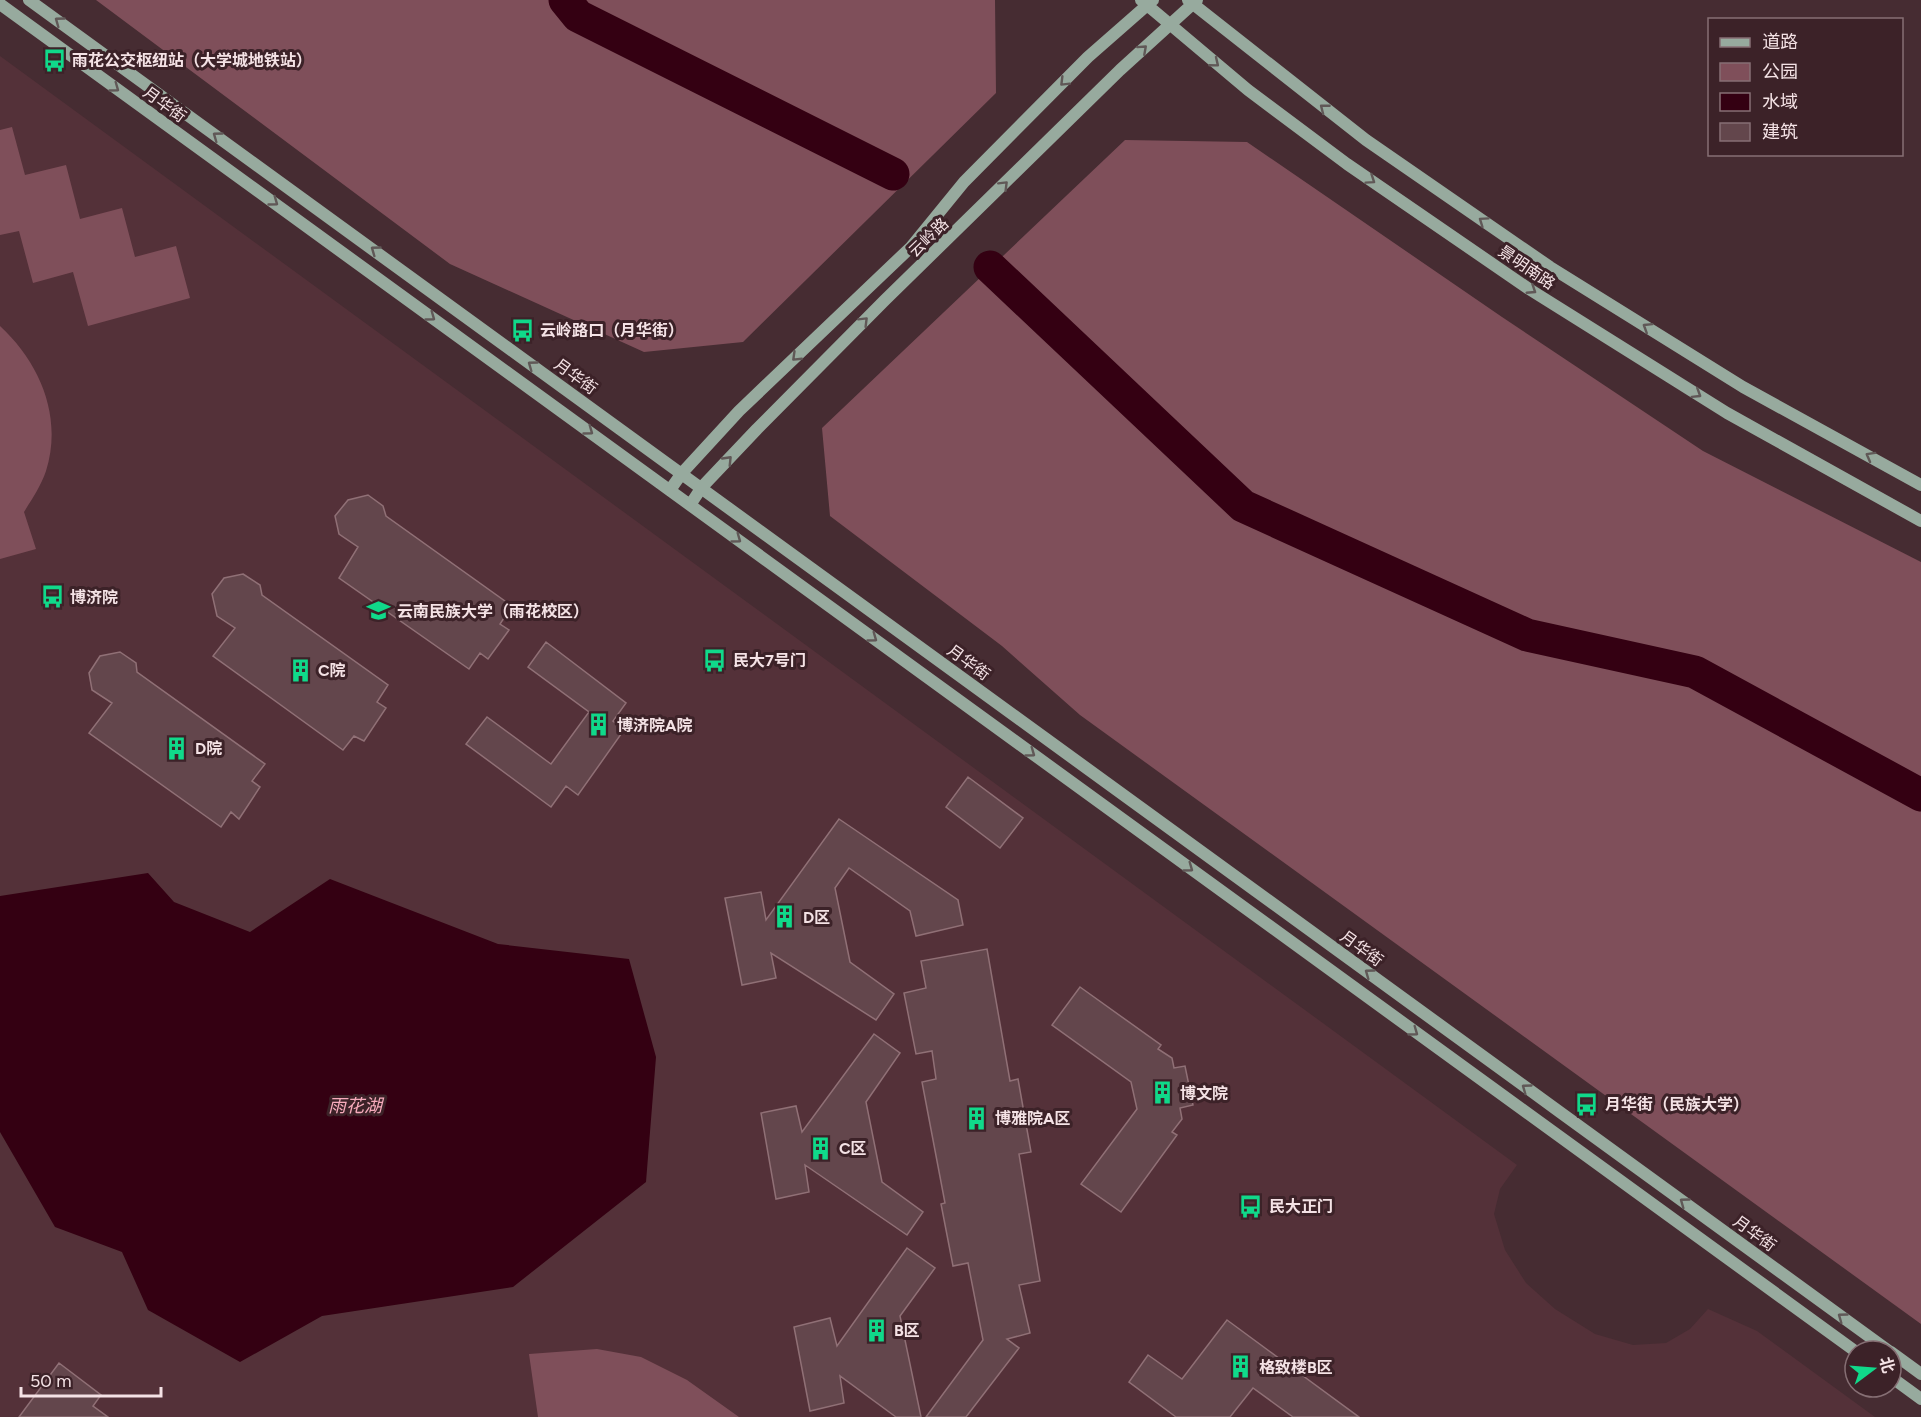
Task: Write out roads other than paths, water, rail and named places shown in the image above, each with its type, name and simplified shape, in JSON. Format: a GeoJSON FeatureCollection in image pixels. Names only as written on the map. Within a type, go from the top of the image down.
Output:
{"type":"FeatureCollection","features":[{"type":"Feature","properties":{"kind":"street","name":"月华街"},"geometry":{"type":"LineString","coordinates":[[29,0],[1872,1339]]}},
{"type":"Feature","properties":{"kind":"street","name":"云岭路"},"geometry":{"type":"LineString","coordinates":[[690,505],[702,488],[885,300],[1193,1]]}},
{"type":"Feature","properties":{"kind":"street","name":"景明南路"},"geometry":{"type":"LineString","coordinates":[[1193,1],[1366,140],[1550,267],[1743,387],[1921,484]]}},
{"type":"Feature","properties":{"kind":"street","name":"云岭路"},"geometry":{"type":"LineString","coordinates":[[670,490],[682,473],[739,411],[911,247],[964,182],[1088,57],[1147,2]]}},
{"type":"Feature","properties":{"kind":"street","name":"景明南路"},"geometry":{"type":"LineString","coordinates":[[1147,2],[1170,25],[1248,90],[1347,164],[1529,289],[1727,413],[1921,521]]}},
{"type":"Feature","properties":{"kind":"street","name":"月华街"},"geometry":{"type":"LineString","coordinates":[[0,4],[1843,1342]]}},
{"type":"Feature","properties":{"kind":"street","name":"月华街"},"geometry":{"type":"LineString","coordinates":[[1903,1361],[1921,1374]]}},
{"type":"Feature","properties":{"kind":"street"},"geometry":{"type":"LineString","coordinates":[[1903,1386],[1921,1399]]}},
{"type":"Feature","properties":{"kind":"water","name":"雨花湖"},"geometry":{"type":"Polygon","coordinates":[[[148,873],[174,902],[250,932],[330,879],[498,944],[629,959],[656,1057],[646,1182],[513,1287],[322,1316],[240,1362],[148,1310],[122,1252],[55,1227],[0,1132],[0,896],[148,873]]]}},
{"type":"Feature","properties":{"kind":"waterway"},"geometry":{"type":"LineString","coordinates":[[565,0],[578,16],[893,174]]}},
{"type":"Feature","properties":{"kind":"waterway"},"geometry":{"type":"LineString","coordinates":[[990,267],[1243,506],[1527,635],[1695,672],[1921,795]]}},
{"type":"Feature","properties":{"kind":"place","name":"雨花公交枢纽站（大学城地铁站）"},"geometry":{"type":"Point","coordinates":[54,60]}},
{"type":"Feature","properties":{"kind":"place","name":"云岭路口（月华街）"},"geometry":{"type":"Point","coordinates":[522,330]}},
{"type":"Feature","properties":{"kind":"place","name":"博济院"},"geometry":{"type":"Point","coordinates":[52,597]}},
{"type":"Feature","properties":{"kind":"place","name":"云南民族大学（雨花校区）"},"geometry":{"type":"Point","coordinates":[379,611]}},
{"type":"Feature","properties":{"kind":"place","name":"民大7号门"},"geometry":{"type":"Point","coordinates":[715,660]}},
{"type":"Feature","properties":{"kind":"place","name":"C院"},"geometry":{"type":"Point","coordinates":[300,670]}},
{"type":"Feature","properties":{"kind":"place","name":"博济院A院"},"geometry":{"type":"Point","coordinates":[599,725]}},
{"type":"Feature","properties":{"kind":"place","name":"D院"},"geometry":{"type":"Point","coordinates":[177,748]}},
{"type":"Feature","properties":{"kind":"place","name":"D区"},"geometry":{"type":"Point","coordinates":[785,917]}},
{"type":"Feature","properties":{"kind":"place","name":"博文院"},"geometry":{"type":"Point","coordinates":[1162,1093]}},
{"type":"Feature","properties":{"kind":"place","name":"月华街（民族大学）"},"geometry":{"type":"Point","coordinates":[1587,1104]}},
{"type":"Feature","properties":{"kind":"place","name":"博雅院A区"},"geometry":{"type":"Point","coordinates":[977,1118]}},
{"type":"Feature","properties":{"kind":"place","name":"C区"},"geometry":{"type":"Point","coordinates":[821,1148]}},
{"type":"Feature","properties":{"kind":"place","name":"民大正门"},"geometry":{"type":"Point","coordinates":[1251,1206]}},
{"type":"Feature","properties":{"kind":"place","name":"B区"},"geometry":{"type":"Point","coordinates":[876,1330]}},
{"type":"Feature","properties":{"kind":"place","name":"格致楼B区"},"geometry":{"type":"Point","coordinates":[1241,1367]}}]}
